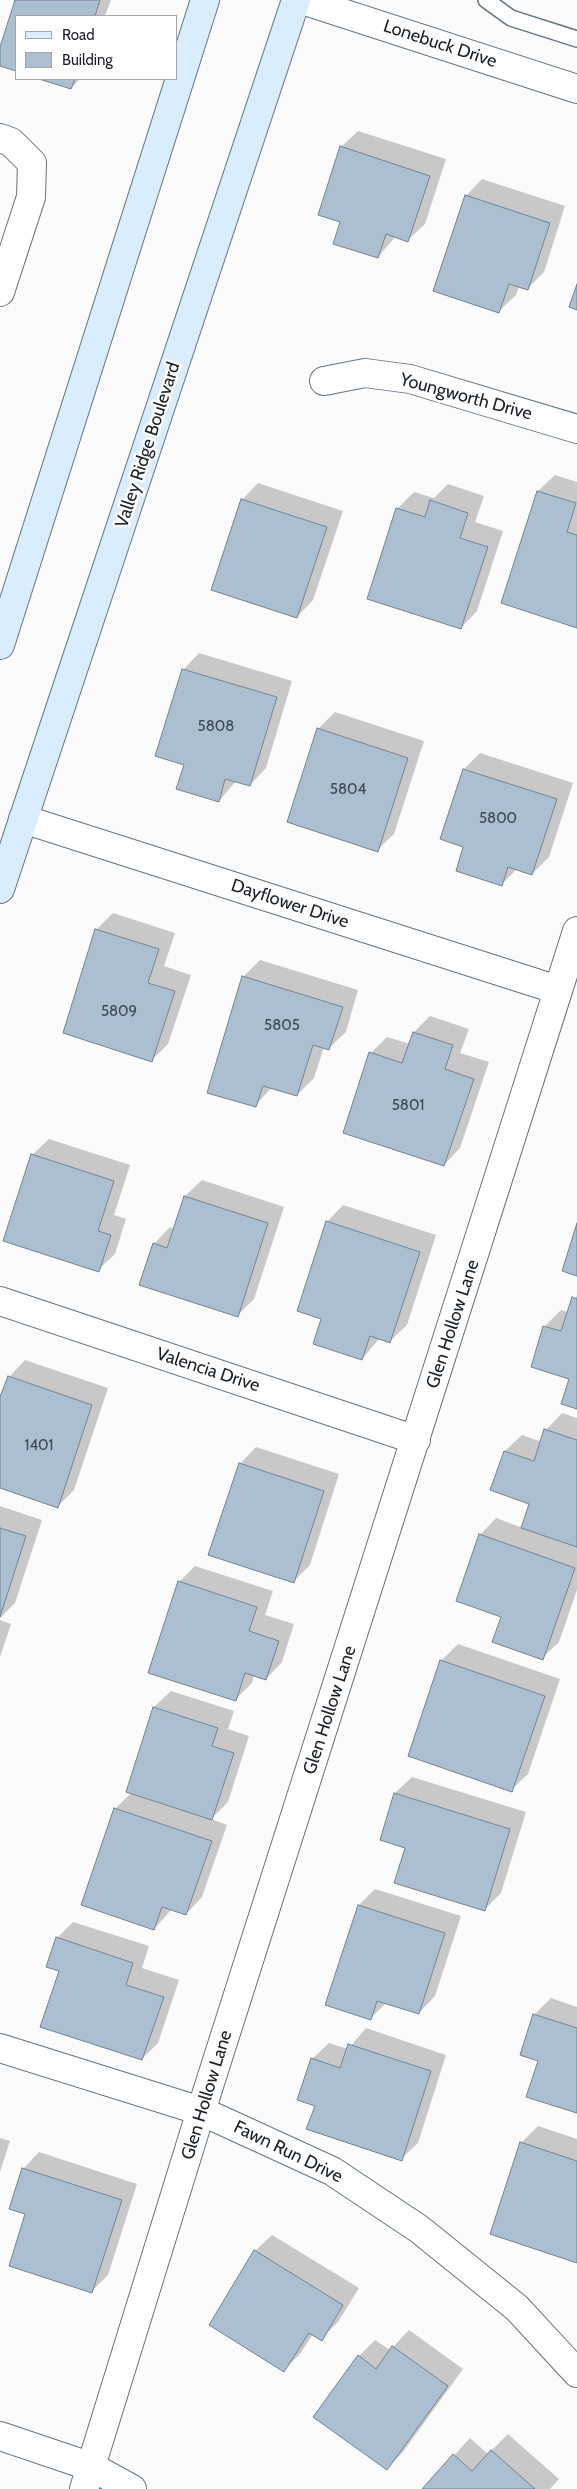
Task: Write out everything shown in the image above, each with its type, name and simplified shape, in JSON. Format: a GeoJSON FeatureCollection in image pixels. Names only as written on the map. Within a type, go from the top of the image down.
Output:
{"type":"FeatureCollection","features":[{"type":"Feature","properties":{"kind":"main road"},"geometry":{"type":"LineString","coordinates":[[0,645],[205,0]]}},
{"type":"Feature","properties":{"kind":"main road","name":"Valley Ridge Boulevard"},"geometry":{"type":"LineString","coordinates":[[0,889],[296,0]]}},
{"type":"Feature","properties":{"kind":"street","name":"Lonebuck Drive"},"geometry":{"type":"LineString","coordinates":[[302,0],[577,89]]}},
{"type":"Feature","properties":{"kind":"street"},"geometry":{"type":"LineString","coordinates":[[0,138],[11,142],[32,163],[31,197],[0,292]]}},
{"type":"Feature","properties":{"kind":"street","name":"Youngworth Drive"},"geometry":{"type":"LineString","coordinates":[[324,381],[365,373],[410,379],[577,429]]}},
{"type":"Feature","properties":{"kind":"street","name":"Dayflower Drive"},"geometry":{"type":"LineString","coordinates":[[23,819],[558,990]]}},
{"type":"Feature","properties":{"kind":"street","name":"Glen Hollow Lane"},"geometry":{"type":"LineString","coordinates":[[88,2478],[202,2111],[577,931]]}},
{"type":"Feature","properties":{"kind":"street","name":"Valencia Drive"},"geometry":{"type":"LineString","coordinates":[[0,1300],[416,1440]]}},
{"type":"Feature","properties":{"kind":"street","name":"Fawn Run Drive"},"geometry":{"type":"LineString","coordinates":[[0,2048],[202,2111],[332,2171],[419,2229],[517,2308],[577,2373]]}},
{"type":"Feature","properties":{"kind":"street"},"geometry":{"type":"LineString","coordinates":[[0,2436],[88,2478],[132,2489]]}},
{"type":"Feature","properties":{"kind":"lane"},"geometry":{"type":"LineString","coordinates":[[486,0],[511,18],[577,39]]}},
{"type":"Feature","properties":{"kind":"building"},"geometry":{"type":"Polygon","coordinates":[[[15,0],[100,0],[95,15],[15,15],[15,71],[0,66],[0,47],[15,0]]]}},
{"type":"Feature","properties":{"kind":"building"},"geometry":{"type":"Polygon","coordinates":[[[42,80],[75,80],[71,89],[42,80]]]}},
{"type":"Feature","properties":{"kind":"building"},"geometry":{"type":"Polygon","coordinates":[[[340,146],[430,176],[408,242],[386,234],[378,258],[333,244],[340,222],[318,215],[340,146]]]}},
{"type":"Feature","properties":{"kind":"building"},"geometry":{"type":"Polygon","coordinates":[[[465,195],[550,223],[528,290],[509,284],[499,313],[433,291],[465,195]]]}},
{"type":"Feature","properties":{"kind":"building"},"geometry":{"type":"Polygon","coordinates":[[[577,284],[577,310],[569,307],[577,284]]]}},
{"type":"Feature","properties":{"kind":"building"},"geometry":{"type":"Polygon","coordinates":[[[537,491],[576,503],[567,532],[577,535],[577,628],[501,603],[537,491]]]}},
{"type":"Feature","properties":{"kind":"building"},"geometry":{"type":"Polygon","coordinates":[[[241,499],[327,527],[297,618],[211,590],[241,499]]]}},
{"type":"Feature","properties":{"kind":"building"},"geometry":{"type":"Polygon","coordinates":[[[430,500],[468,513],[460,538],[488,547],[461,629],[367,599],[396,508],[425,517],[430,500]]]}},
{"type":"Feature","properties":{"kind":"building"},"geometry":{"type":"Polygon","coordinates":[[[182,669],[277,697],[250,786],[225,779],[219,802],[176,789],[184,765],[155,756],[182,669]]]}},
{"type":"Feature","properties":{"kind":"building"},"geometry":{"type":"Polygon","coordinates":[[[317,728],[408,758],[378,852],[287,822],[317,728]]]}},
{"type":"Feature","properties":{"kind":"building"},"geometry":{"type":"Polygon","coordinates":[[[463,769],[557,799],[532,875],[508,867],[502,886],[456,871],[463,847],[440,839],[463,769]]]}},
{"type":"Feature","properties":{"kind":"building"},"geometry":{"type":"Polygon","coordinates":[[[95,929],[159,949],[148,983],[175,991],[152,1062],[63,1033],[95,929]]]}},
{"type":"Feature","properties":{"kind":"building"},"geometry":{"type":"Polygon","coordinates":[[[242,976],[343,1007],[329,1050],[313,1045],[297,1096],[263,1086],[256,1107],[207,1093],[242,976]]]}},
{"type":"Feature","properties":{"kind":"building"},"geometry":{"type":"Polygon","coordinates":[[[413,1032],[453,1045],[445,1069],[474,1079],[444,1166],[343,1133],[369,1052],[402,1063],[413,1032]]]}},
{"type":"Feature","properties":{"kind":"building"},"geometry":{"type":"Polygon","coordinates":[[[31,1154],[114,1181],[98,1231],[111,1235],[99,1272],[3,1241],[31,1154]]]}},
{"type":"Feature","properties":{"kind":"building"},"geometry":{"type":"Polygon","coordinates":[[[184,1196],[268,1223],[238,1317],[139,1285],[153,1243],[167,1248],[184,1196]]]}},
{"type":"Feature","properties":{"kind":"building"},"geometry":{"type":"Polygon","coordinates":[[[326,1221],[420,1252],[390,1343],[370,1336],[362,1360],[313,1344],[321,1319],[297,1311],[326,1221]]]}},
{"type":"Feature","properties":{"kind":"building"},"geometry":{"type":"Polygon","coordinates":[[[577,1223],[577,1276],[562,1271],[577,1223]]]}},
{"type":"Feature","properties":{"kind":"building"},"geometry":{"type":"Polygon","coordinates":[[[572,1297],[577,1299],[577,1409],[561,1404],[569,1379],[531,1367],[543,1326],[561,1331],[572,1297]]]}},
{"type":"Feature","properties":{"kind":"building"},"geometry":{"type":"Polygon","coordinates":[[[8,1376],[92,1405],[58,1508],[0,1488],[0,1397],[8,1376]]]}},
{"type":"Feature","properties":{"kind":"building"},"geometry":{"type":"Polygon","coordinates":[[[544,1429],[577,1440],[577,1547],[521,1528],[529,1504],[490,1490],[504,1451],[534,1461],[544,1429]]]}},
{"type":"Feature","properties":{"kind":"building"},"geometry":{"type":"Polygon","coordinates":[[[239,1463],[324,1491],[294,1583],[208,1555],[239,1463]]]}},
{"type":"Feature","properties":{"kind":"building"},"geometry":{"type":"Polygon","coordinates":[[[0,1528],[26,1536],[0,1617],[0,1528]]]}},
{"type":"Feature","properties":{"kind":"building"},"geometry":{"type":"Polygon","coordinates":[[[479,1534],[575,1568],[543,1660],[492,1642],[501,1617],[456,1601],[479,1534]]]}},
{"type":"Feature","properties":{"kind":"building"},"geometry":{"type":"Polygon","coordinates":[[[178,1581],[257,1607],[249,1631],[279,1641],[266,1680],[245,1673],[236,1701],[148,1673],[178,1581]]]}},
{"type":"Feature","properties":{"kind":"building"},"geometry":{"type":"Polygon","coordinates":[[[440,1660],[545,1696],[512,1792],[408,1756],[440,1660]]]}},
{"type":"Feature","properties":{"kind":"building"},"geometry":{"type":"Polygon","coordinates":[[[153,1707],[218,1728],[212,1746],[234,1753],[212,1820],[126,1792],[153,1707]]]}},
{"type":"Feature","properties":{"kind":"building"},"geometry":{"type":"Polygon","coordinates":[[[394,1793],[510,1829],[485,1911],[394,1883],[405,1848],[380,1840],[394,1793]]]}},
{"type":"Feature","properties":{"kind":"building"},"geometry":{"type":"Polygon","coordinates":[[[114,1808],[212,1841],[186,1915],[162,1907],[154,1930],[81,1905],[114,1808]]]}},
{"type":"Feature","properties":{"kind":"building"},"geometry":{"type":"Polygon","coordinates":[[[358,1905],[445,1933],[419,2014],[377,2001],[371,2020],[325,2005],[358,1905]]]}},
{"type":"Feature","properties":{"kind":"building"},"geometry":{"type":"Polygon","coordinates":[[[56,1937],[133,1963],[126,1985],[164,1997],[142,2060],[40,2027],[59,1971],[46,1967],[56,1937]]]}},
{"type":"Feature","properties":{"kind":"building"},"geometry":{"type":"Polygon","coordinates":[[[533,2014],[577,2028],[577,2113],[526,2097],[538,2061],[520,2055],[533,2014]]]}},
{"type":"Feature","properties":{"kind":"building"},"geometry":{"type":"Polygon","coordinates":[[[348,2044],[431,2071],[402,2161],[306,2129],[315,2106],[297,2100],[311,2058],[340,2068],[348,2044]]]}},
{"type":"Feature","properties":{"kind":"building"},"geometry":{"type":"Polygon","coordinates":[[[520,2142],[577,2161],[577,2263],[490,2234],[520,2142]]]}},
{"type":"Feature","properties":{"kind":"building"},"geometry":{"type":"Polygon","coordinates":[[[22,2168],[122,2200],[92,2293],[9,2266],[25,2214],[9,2209],[22,2168]]]}},
{"type":"Feature","properties":{"kind":"building"},"geometry":{"type":"Polygon","coordinates":[[[254,2250],[343,2305],[322,2341],[309,2333],[284,2372],[209,2325],[254,2250]]]}},
{"type":"Feature","properties":{"kind":"building"},"geometry":{"type":"Polygon","coordinates":[[[392,2346],[448,2386],[387,2470],[313,2417],[358,2355],[376,2369],[392,2346]]]}},
{"type":"Feature","properties":{"kind":"building"},"geometry":{"type":"Polygon","coordinates":[[[491,2450],[535,2489],[422,2489],[453,2454],[472,2471],[491,2450]]]}}]}
